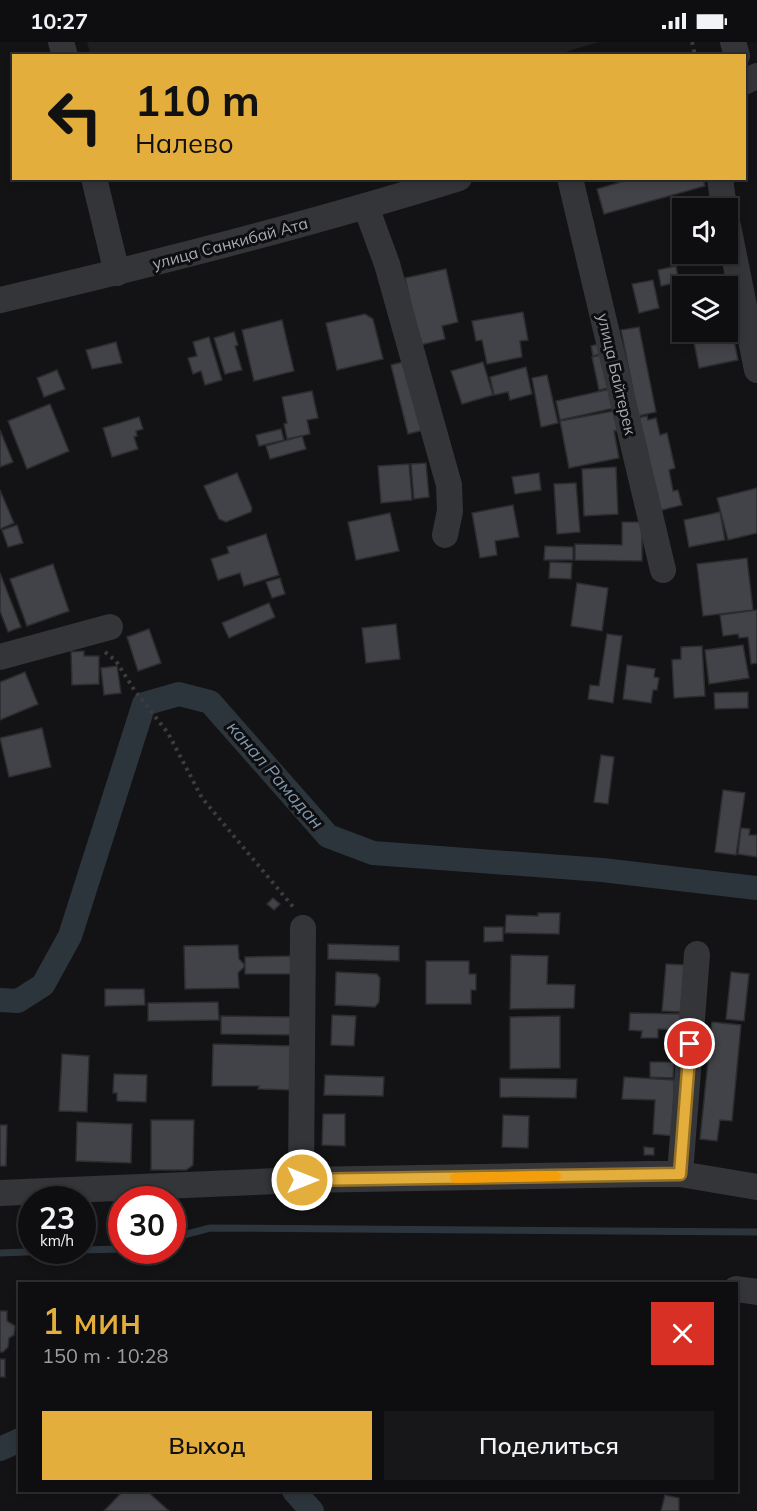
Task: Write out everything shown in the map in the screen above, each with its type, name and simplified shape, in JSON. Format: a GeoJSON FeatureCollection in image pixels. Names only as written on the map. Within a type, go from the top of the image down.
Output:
{"type":"FeatureCollection","features":[{"type":"Feature","properties":{"kind":"street"},"geometry":{"type":"LineString","coordinates":[[94,180],[117,273]]}},
{"type":"Feature","properties":{"kind":"street","name":"улица Санкибай Ата"},"geometry":{"type":"LineString","coordinates":[[0,300],[117,273],[366,207],[453,180]]}},
{"type":"Feature","properties":{"kind":"street","name":"улица Байтерек"},"geometry":{"type":"LineString","coordinates":[[570,180],[663,570]]}},
{"type":"Feature","properties":{"kind":"street"},"geometry":{"type":"LineString","coordinates":[[720,180],[723,198]]}},
{"type":"Feature","properties":{"kind":"street"},"geometry":{"type":"LineString","coordinates":[[366,207],[387,264],[448,485],[450,511],[445,536]]}},
{"type":"Feature","properties":{"kind":"street"},"geometry":{"type":"LineString","coordinates":[[736,264],[757,370]]}},
{"type":"Feature","properties":{"kind":"street"},"geometry":{"type":"LineString","coordinates":[[0,656],[110,627]]}},
{"type":"Feature","properties":{"kind":"street"},"geometry":{"type":"LineString","coordinates":[[302,1180],[303,928]]}},
{"type":"Feature","properties":{"kind":"street"},"geometry":{"type":"LineString","coordinates":[[680,1174],[697,954]]}},
{"type":"Feature","properties":{"kind":"street"},"geometry":{"type":"LineString","coordinates":[[0,1193],[302,1180],[680,1174],[757,1187]]}},
{"type":"Feature","properties":{"kind":"street"},"geometry":{"type":"LineString","coordinates":[[738,1289],[757,1292]]}},
{"type":"Feature","properties":{"kind":"path"},"geometry":{"type":"LineString","coordinates":[[85,634],[116,661],[135,691],[168,734],[202,798],[296,910],[303,928]]}},
{"type":"Feature","properties":{"kind":"shaded area"},"geometry":{"type":"Polygon","coordinates":[[[87,42],[599,42],[559,54],[90,54],[87,42]]]}},
{"type":"Feature","properties":{"kind":"building"},"geometry":{"type":"Polygon","coordinates":[[[627,180],[704,180],[705,186],[604,214],[597,189],[627,180]]]}},
{"type":"Feature","properties":{"kind":"building"},"geometry":{"type":"Polygon","coordinates":[[[676,266],[678,276],[672,276],[672,284],[661,286],[658,270],[676,266]]]}},
{"type":"Feature","properties":{"kind":"building"},"geometry":{"type":"Polygon","coordinates":[[[446,269],[458,322],[442,326],[445,339],[420,345],[405,278],[446,269]]]}},
{"type":"Feature","properties":{"kind":"building"},"geometry":{"type":"Polygon","coordinates":[[[653,280],[659,308],[639,313],[632,284],[653,280]]]}},
{"type":"Feature","properties":{"kind":"building"},"geometry":{"type":"Polygon","coordinates":[[[523,312],[528,340],[520,341],[522,357],[487,364],[482,340],[476,341],[472,321],[523,312]]]}},
{"type":"Feature","properties":{"kind":"building"},"geometry":{"type":"Polygon","coordinates":[[[365,314],[373,319],[383,359],[337,370],[326,323],[365,314]]]}},
{"type":"Feature","properties":{"kind":"building"},"geometry":{"type":"Polygon","coordinates":[[[282,320],[294,371],[254,381],[242,330],[282,320]]]}},
{"type":"Feature","properties":{"kind":"building"},"geometry":{"type":"Polygon","coordinates":[[[639,327],[656,412],[638,416],[621,330],[639,327]]]}},
{"type":"Feature","properties":{"kind":"building"},"geometry":{"type":"Polygon","coordinates":[[[234,332],[238,345],[235,346],[242,370],[225,374],[214,338],[234,332]]]}},
{"type":"Feature","properties":{"kind":"building"},"geometry":{"type":"Polygon","coordinates":[[[209,337],[222,380],[205,385],[201,371],[193,374],[188,358],[197,356],[193,342],[209,337]]]}},
{"type":"Feature","properties":{"kind":"building"},"geometry":{"type":"Polygon","coordinates":[[[116,342],[122,363],[92,369],[86,350],[116,342]]]}},
{"type":"Feature","properties":{"kind":"building"},"geometry":{"type":"Polygon","coordinates":[[[694,342],[734,342],[738,360],[699,368],[694,342]]]}},
{"type":"Feature","properties":{"kind":"building"},"geometry":{"type":"Polygon","coordinates":[[[603,343],[605,353],[593,356],[591,346],[603,343]]]}},
{"type":"Feature","properties":{"kind":"building"},"geometry":{"type":"Polygon","coordinates":[[[606,354],[613,387],[599,390],[592,357],[606,354]]]}},
{"type":"Feature","properties":{"kind":"building"},"geometry":{"type":"Polygon","coordinates":[[[407,361],[424,430],[408,434],[391,365],[407,361]]]}},
{"type":"Feature","properties":{"kind":"building"},"geometry":{"type":"Polygon","coordinates":[[[483,362],[493,395],[462,404],[451,371],[483,362]]]}},
{"type":"Feature","properties":{"kind":"building"},"geometry":{"type":"Polygon","coordinates":[[[526,367],[532,394],[510,400],[508,392],[494,395],[490,377],[526,367]]]}},
{"type":"Feature","properties":{"kind":"building"},"geometry":{"type":"Polygon","coordinates":[[[57,370],[65,389],[44,397],[37,378],[57,370]]]}},
{"type":"Feature","properties":{"kind":"building"},"geometry":{"type":"Polygon","coordinates":[[[547,375],[558,423],[541,427],[532,378],[547,375]]]}},
{"type":"Feature","properties":{"kind":"building"},"geometry":{"type":"Polygon","coordinates":[[[615,388],[619,407],[560,420],[556,401],[615,388]]]}},
{"type":"Feature","properties":{"kind":"building"},"geometry":{"type":"Polygon","coordinates":[[[312,391],[318,418],[307,420],[310,434],[287,439],[284,424],[287,423],[282,397],[312,391]]]}},
{"type":"Feature","properties":{"kind":"building"},"geometry":{"type":"Polygon","coordinates":[[[50,404],[69,451],[27,469],[8,421],[50,404]]]}},
{"type":"Feature","properties":{"kind":"building"},"geometry":{"type":"Polygon","coordinates":[[[619,410],[622,430],[614,431],[619,458],[569,468],[560,421],[619,410]]]}},
{"type":"Feature","properties":{"kind":"building"},"geometry":{"type":"Polygon","coordinates":[[[647,416],[648,420],[656,418],[660,435],[667,433],[675,468],[669,470],[673,491],[678,490],[682,505],[658,511],[637,418],[647,416]]]}},
{"type":"Feature","properties":{"kind":"building"},"geometry":{"type":"Polygon","coordinates":[[[139,417],[143,429],[136,431],[137,436],[134,437],[138,449],[112,457],[103,428],[139,417]]]}},
{"type":"Feature","properties":{"kind":"building"},"geometry":{"type":"Polygon","coordinates":[[[281,429],[284,440],[259,446],[256,435],[281,429]]]}},
{"type":"Feature","properties":{"kind":"building"},"geometry":{"type":"Polygon","coordinates":[[[0,430],[13,462],[0,467],[0,430]]]}},
{"type":"Feature","properties":{"kind":"building"},"geometry":{"type":"Polygon","coordinates":[[[302,436],[306,449],[270,459],[266,446],[302,436]]]}},
{"type":"Feature","properties":{"kind":"building"},"geometry":{"type":"Polygon","coordinates":[[[426,463],[429,497],[414,499],[411,464],[426,463]]]}},
{"type":"Feature","properties":{"kind":"building"},"geometry":{"type":"Polygon","coordinates":[[[409,464],[412,500],[381,503],[378,466],[409,464]]]}},
{"type":"Feature","properties":{"kind":"building"},"geometry":{"type":"Polygon","coordinates":[[[616,467],[618,514],[584,516],[582,469],[616,467]]]}},
{"type":"Feature","properties":{"kind":"building"},"geometry":{"type":"Polygon","coordinates":[[[237,473],[252,508],[251,512],[226,522],[219,519],[204,486],[237,473]]]}},
{"type":"Feature","properties":{"kind":"building"},"geometry":{"type":"Polygon","coordinates":[[[539,473],[541,490],[515,494],[512,477],[539,473]]]}},
{"type":"Feature","properties":{"kind":"building"},"geometry":{"type":"Polygon","coordinates":[[[576,483],[580,532],[557,534],[554,484],[576,483]]]}},
{"type":"Feature","properties":{"kind":"building"},"geometry":{"type":"Polygon","coordinates":[[[757,488],[757,533],[728,540],[717,498],[757,488]]]}},
{"type":"Feature","properties":{"kind":"building"},"geometry":{"type":"Polygon","coordinates":[[[0,490],[14,523],[0,529],[0,490]]]}},
{"type":"Feature","properties":{"kind":"building"},"geometry":{"type":"Polygon","coordinates":[[[513,505],[519,537],[495,541],[497,555],[480,558],[472,513],[513,505]]]}},
{"type":"Feature","properties":{"kind":"building"},"geometry":{"type":"Polygon","coordinates":[[[720,512],[725,540],[689,547],[684,520],[720,512]]]}},
{"type":"Feature","properties":{"kind":"building"},"geometry":{"type":"Polygon","coordinates":[[[390,513],[399,551],[356,560],[348,522],[390,513]]]}},
{"type":"Feature","properties":{"kind":"building"},"geometry":{"type":"Polygon","coordinates":[[[622,522],[642,522],[642,561],[575,560],[575,544],[622,545],[622,522]]]}},
{"type":"Feature","properties":{"kind":"building"},"geometry":{"type":"Polygon","coordinates":[[[17,525],[23,543],[8,547],[2,530],[17,525]]]}},
{"type":"Feature","properties":{"kind":"building"},"geometry":{"type":"Polygon","coordinates":[[[266,534],[279,575],[244,586],[240,573],[218,580],[211,559],[229,553],[227,547],[266,534]]]}},
{"type":"Feature","properties":{"kind":"building"},"geometry":{"type":"Polygon","coordinates":[[[545,546],[573,547],[573,560],[544,560],[545,546]]]}},
{"type":"Feature","properties":{"kind":"building"},"geometry":{"type":"Polygon","coordinates":[[[747,558],[753,610],[703,616],[697,564],[747,558]]]}},
{"type":"Feature","properties":{"kind":"building"},"geometry":{"type":"Polygon","coordinates":[[[550,562],[572,563],[571,579],[549,578],[550,562]]]}},
{"type":"Feature","properties":{"kind":"building"},"geometry":{"type":"Polygon","coordinates":[[[53,564],[69,611],[27,626],[10,579],[53,564]]]}},
{"type":"Feature","properties":{"kind":"building"},"geometry":{"type":"Polygon","coordinates":[[[0,573],[21,627],[8,632],[0,611],[0,573]]]}},
{"type":"Feature","properties":{"kind":"building"},"geometry":{"type":"Polygon","coordinates":[[[280,578],[285,594],[272,598],[266,582],[280,578]]]}},
{"type":"Feature","properties":{"kind":"building"},"geometry":{"type":"Polygon","coordinates":[[[577,583],[608,588],[602,631],[571,626],[577,583]]]}},
{"type":"Feature","properties":{"kind":"building"},"geometry":{"type":"Polygon","coordinates":[[[269,603],[275,617],[229,638],[222,623],[269,603]]]}},
{"type":"Feature","properties":{"kind":"building"},"geometry":{"type":"Polygon","coordinates":[[[757,610],[757,663],[751,664],[748,637],[739,638],[738,634],[723,636],[720,615],[757,610]]]}},
{"type":"Feature","properties":{"kind":"building"},"geometry":{"type":"Polygon","coordinates":[[[396,624],[400,659],[366,663],[362,628],[396,624]]]}},
{"type":"Feature","properties":{"kind":"building"},"geometry":{"type":"Polygon","coordinates":[[[149,629],[161,663],[138,671],[127,637],[149,629]]]}},
{"type":"Feature","properties":{"kind":"building"},"geometry":{"type":"Polygon","coordinates":[[[607,634],[622,636],[613,703],[588,699],[590,685],[599,686],[607,634]]]}},
{"type":"Feature","properties":{"kind":"building"},"geometry":{"type":"Polygon","coordinates":[[[743,645],[749,678],[709,684],[705,650],[743,645]]]}},
{"type":"Feature","properties":{"kind":"building"},"geometry":{"type":"Polygon","coordinates":[[[702,646],[705,696],[674,698],[672,660],[681,659],[681,647],[702,646]]]}},
{"type":"Feature","properties":{"kind":"building"},"geometry":{"type":"Polygon","coordinates":[[[84,651],[84,656],[99,656],[99,684],[72,685],[71,652],[84,651]]]}},
{"type":"Feature","properties":{"kind":"building"},"geometry":{"type":"Polygon","coordinates":[[[627,665],[655,669],[654,677],[659,678],[657,690],[653,690],[651,703],[623,699],[627,665]]]}},
{"type":"Feature","properties":{"kind":"building"},"geometry":{"type":"Polygon","coordinates":[[[117,666],[121,693],[104,695],[101,668],[117,666]]]}},
{"type":"Feature","properties":{"kind":"building"},"geometry":{"type":"Polygon","coordinates":[[[25,672],[38,704],[0,720],[0,682],[25,672]]]}},
{"type":"Feature","properties":{"kind":"building"},"geometry":{"type":"Polygon","coordinates":[[[748,692],[748,708],[715,709],[714,693],[748,692]]]}},
{"type":"Feature","properties":{"kind":"building"},"geometry":{"type":"Polygon","coordinates":[[[42,728],[51,767],[9,777],[0,738],[42,728]]]}},
{"type":"Feature","properties":{"kind":"building"},"geometry":{"type":"Polygon","coordinates":[[[601,755],[614,757],[608,804],[594,802],[601,755]]]}},
{"type":"Feature","properties":{"kind":"building"},"geometry":{"type":"Polygon","coordinates":[[[723,790],[745,793],[736,855],[715,852],[723,790]]]}},
{"type":"Feature","properties":{"kind":"building"},"geometry":{"type":"Polygon","coordinates":[[[741,828],[750,829],[749,835],[757,835],[757,857],[738,854],[741,828]]]}},
{"type":"Feature","properties":{"kind":"building"},"geometry":{"type":"Polygon","coordinates":[[[273,898],[280,904],[274,910],[267,904],[273,898]]]}},
{"type":"Feature","properties":{"kind":"building"},"geometry":{"type":"Polygon","coordinates":[[[538,913],[560,913],[559,934],[505,933],[506,915],[538,916],[538,913]]]}},
{"type":"Feature","properties":{"kind":"building"},"geometry":{"type":"Polygon","coordinates":[[[484,927],[503,927],[503,941],[484,942],[484,927]]]}},
{"type":"Feature","properties":{"kind":"building"},"geometry":{"type":"Polygon","coordinates":[[[328,944],[399,946],[399,961],[328,959],[328,944]]]}},
{"type":"Feature","properties":{"kind":"building"},"geometry":{"type":"Polygon","coordinates":[[[238,945],[239,959],[244,964],[238,973],[239,988],[185,989],[184,946],[238,945]]]}},
{"type":"Feature","properties":{"kind":"building"},"geometry":{"type":"Polygon","coordinates":[[[511,955],[548,956],[547,984],[575,985],[574,1008],[510,1009],[511,955]]]}},
{"type":"Feature","properties":{"kind":"building"},"geometry":{"type":"Polygon","coordinates":[[[294,956],[294,974],[245,974],[245,957],[294,956]]]}},
{"type":"Feature","properties":{"kind":"building"},"geometry":{"type":"Polygon","coordinates":[[[426,961],[469,961],[469,974],[476,974],[476,990],[471,990],[471,1004],[426,1004],[426,961]]]}},
{"type":"Feature","properties":{"kind":"building"},"geometry":{"type":"Polygon","coordinates":[[[666,964],[685,965],[681,1012],[662,1011],[666,964]]]}},
{"type":"Feature","properties":{"kind":"building"},"geometry":{"type":"Polygon","coordinates":[[[336,972],[377,974],[380,978],[379,1002],[375,1007],[335,1005],[336,972]]]}},
{"type":"Feature","properties":{"kind":"building"},"geometry":{"type":"Polygon","coordinates":[[[731,972],[749,974],[744,1021],[726,1019],[731,972]]]}},
{"type":"Feature","properties":{"kind":"building"},"geometry":{"type":"Polygon","coordinates":[[[105,989],[144,989],[145,1005],[105,1006],[105,989]]]}},
{"type":"Feature","properties":{"kind":"building"},"geometry":{"type":"Polygon","coordinates":[[[218,1002],[219,1020],[148,1021],[148,1003],[218,1002]]]}},
{"type":"Feature","properties":{"kind":"building"},"geometry":{"type":"Polygon","coordinates":[[[630,1013],[681,1014],[681,1030],[658,1029],[658,1038],[641,1038],[642,1031],[629,1030],[630,1013]]]}},
{"type":"Feature","properties":{"kind":"building"},"geometry":{"type":"Polygon","coordinates":[[[332,1015],[356,1016],[354,1046],[331,1045],[332,1015]]]}},
{"type":"Feature","properties":{"kind":"building"},"geometry":{"type":"Polygon","coordinates":[[[221,1016],[297,1017],[296,1035],[221,1034],[221,1016]]]}},
{"type":"Feature","properties":{"kind":"building"},"geometry":{"type":"Polygon","coordinates":[[[560,1016],[560,1068],[510,1069],[510,1017],[560,1016]]]}},
{"type":"Feature","properties":{"kind":"building"},"geometry":{"type":"Polygon","coordinates":[[[712,1022],[741,1025],[732,1121],[720,1120],[717,1141],[700,1139],[712,1022]]]}},
{"type":"Feature","properties":{"kind":"building"},"geometry":{"type":"Polygon","coordinates":[[[213,1044],[294,1046],[293,1090],[258,1089],[259,1086],[212,1086],[213,1044]]]}},
{"type":"Feature","properties":{"kind":"building"},"geometry":{"type":"Polygon","coordinates":[[[62,1054],[89,1056],[87,1112],[59,1111],[62,1054]]]}},
{"type":"Feature","properties":{"kind":"building"},"geometry":{"type":"Polygon","coordinates":[[[650,1062],[674,1062],[673,1078],[650,1077],[650,1062]]]}},
{"type":"Feature","properties":{"kind":"building"},"geometry":{"type":"Polygon","coordinates":[[[114,1074],[147,1075],[146,1102],[117,1101],[117,1093],[113,1093],[114,1074]]]}},
{"type":"Feature","properties":{"kind":"building"},"geometry":{"type":"Polygon","coordinates":[[[325,1075],[384,1077],[383,1096],[324,1095],[325,1075]]]}},
{"type":"Feature","properties":{"kind":"building"},"geometry":{"type":"Polygon","coordinates":[[[624,1077],[674,1080],[674,1136],[653,1134],[655,1100],[622,1099],[624,1077]]]}},
{"type":"Feature","properties":{"kind":"building"},"geometry":{"type":"Polygon","coordinates":[[[500,1078],[577,1079],[576,1098],[500,1097],[500,1078]]]}},
{"type":"Feature","properties":{"kind":"building"},"geometry":{"type":"Polygon","coordinates":[[[323,1114],[345,1114],[345,1146],[322,1145],[323,1114]]]}},
{"type":"Feature","properties":{"kind":"building"},"geometry":{"type":"Polygon","coordinates":[[[503,1115],[529,1116],[528,1148],[502,1147],[503,1115]]]}},
{"type":"Feature","properties":{"kind":"building"},"geometry":{"type":"Polygon","coordinates":[[[151,1120],[194,1120],[193,1165],[186,1170],[151,1170],[151,1120]]]}},
{"type":"Feature","properties":{"kind":"building"},"geometry":{"type":"Polygon","coordinates":[[[77,1122],[132,1124],[131,1163],[76,1161],[77,1122]]]}},
{"type":"Feature","properties":{"kind":"building"},"geometry":{"type":"Polygon","coordinates":[[[0,1125],[7,1125],[6,1166],[0,1166],[0,1125]]]}},
{"type":"Feature","properties":{"kind":"building"},"geometry":{"type":"Polygon","coordinates":[[[644,1147],[654,1148],[654,1155],[644,1155],[644,1147]]]}},
{"type":"Feature","properties":{"kind":"building"},"geometry":{"type":"Polygon","coordinates":[[[0,1311],[7,1311],[7,1321],[15,1326],[14,1335],[9,1338],[8,1347],[3,1352],[0,1352],[0,1311]]]}},
{"type":"Feature","properties":{"kind":"building"},"geometry":{"type":"Polygon","coordinates":[[[0,1359],[5,1359],[5,1377],[0,1377],[0,1359]]]}},
{"type":"Feature","properties":{"kind":"building"},"geometry":{"type":"Polygon","coordinates":[[[122,1492],[148,1492],[169,1511],[104,1511],[122,1492]]]}},
{"type":"Feature","properties":{"kind":"building"},"geometry":{"type":"Polygon","coordinates":[[[665,1495],[679,1498],[679,1511],[661,1511],[665,1495]]]}},
{"type":"Feature","properties":{"kind":"waterway","name":"канал Рамадан"},"geometry":{"type":"LineString","coordinates":[[0,1000],[18,1001],[43,985],[70,936],[144,704],[179,694],[210,702],[328,836],[373,853],[602,870],[757,888]]}},
{"type":"Feature","properties":{"kind":"waterway"},"geometry":{"type":"LineString","coordinates":[[186,1234],[210,1228],[757,1232]]}},
{"type":"Feature","properties":{"kind":"waterway"},"geometry":{"type":"LineString","coordinates":[[96,1250],[108,1249]]}},
{"type":"Feature","properties":{"kind":"waterway"},"geometry":{"type":"LineString","coordinates":[[0,1253],[18,1252]]}},
{"type":"Feature","properties":{"kind":"waterway","name":"канал Рамадан"},"geometry":{"type":"LineString","coordinates":[[0,1449],[18,1441]]}},
{"type":"Feature","properties":{"kind":"waterway","name":"канал Рамадан"},"geometry":{"type":"LineString","coordinates":[[295,1492],[312,1511]]}},
{"type":"Feature","properties":{"kind":"slow traffic"},"geometry":{"type":"LineString","coordinates":[[455,1178],[556,1176]]}},
{"type":"Feature","properties":{"kind":"route"},"geometry":{"type":"LineString","coordinates":[[302,1180],[680,1174],[690,1044]]}}]}
